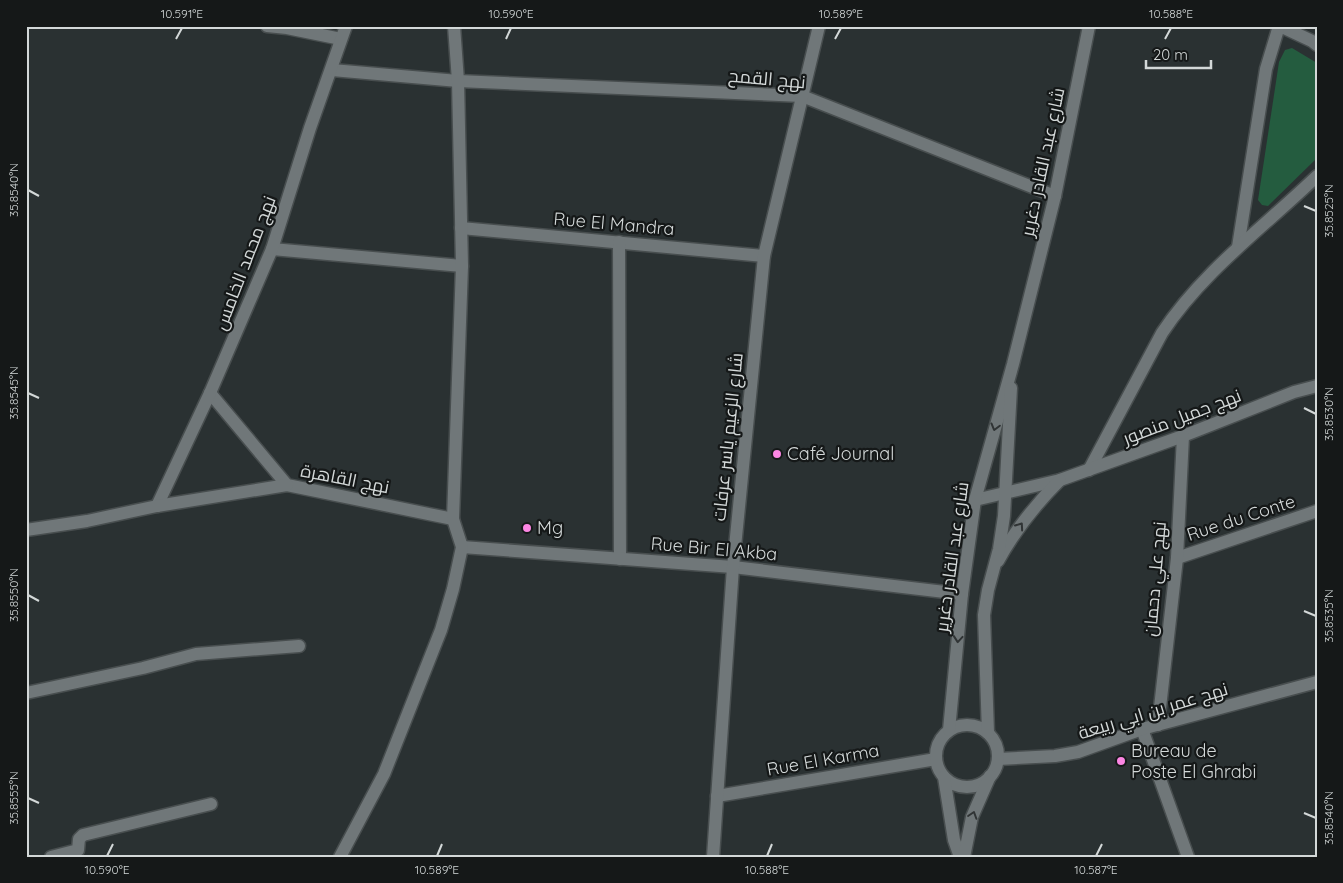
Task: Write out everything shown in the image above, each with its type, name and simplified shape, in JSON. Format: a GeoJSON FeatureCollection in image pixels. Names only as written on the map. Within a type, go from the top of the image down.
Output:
{"type":"FeatureCollection","features":[{"type":"Feature","properties":{"kind":"street"},"geometry":{"type":"LineString","coordinates":[[267,26],[342,39]]}},
{"type":"Feature","properties":{"kind":"street","name":"نهج محمد الخامس"},"geometry":{"type":"LineString","coordinates":[[157,506],[210,393],[272,250],[310,128],[346,26]]}},
{"type":"Feature","properties":{"kind":"street"},"geometry":{"type":"LineString","coordinates":[[340,857],[384,774],[441,630],[453,589],[462,547],[453,519],[462,266],[458,81],[454,26]]}},
{"type":"Feature","properties":{"kind":"street","name":"شارع الزعيم ياسر عرفات"},"geometry":{"type":"LineString","coordinates":[[713,857],[733,568],[764,256],[820,26]]}},
{"type":"Feature","properties":{"kind":"street","name":"شارع عبد القادر دغرير"},"geometry":{"type":"LineString","coordinates":[[949,730],[962,594],[975,500],[1013,364],[1055,196],[1089,26]]}},
{"type":"Feature","properties":{"kind":"street"},"geometry":{"type":"LineString","coordinates":[[1238,247],[1266,69],[1280,26],[1317,45]]}},
{"type":"Feature","properties":{"kind":"street","name":"نهج القمح"},"geometry":{"type":"LineString","coordinates":[[332,70],[458,81],[802,96],[1055,196]]}},
{"type":"Feature","properties":{"kind":"street"},"geometry":{"type":"LineString","coordinates":[[1089,470],[1162,333],[1174,315],[1238,247],[1283,209],[1317,176]]}},
{"type":"Feature","properties":{"kind":"street","name":"Rue El Mandra"},"geometry":{"type":"LineString","coordinates":[[461,228],[764,256]]}},
{"type":"Feature","properties":{"kind":"street"},"geometry":{"type":"LineString","coordinates":[[619,242],[620,559]]}},
{"type":"Feature","properties":{"kind":"street"},"geometry":{"type":"LineString","coordinates":[[272,250],[462,266]]}},
{"type":"Feature","properties":{"kind":"street","name":"شارع عبد القادر دغرير"},"geometry":{"type":"LineString","coordinates":[[988,733],[984,616],[1004,516],[1013,364]]}},
{"type":"Feature","properties":{"kind":"street","name":"نهج جميل منصور"},"geometry":{"type":"LineString","coordinates":[[975,500],[1060,480],[1183,436],[1294,392],[1317,386]]}},
{"type":"Feature","properties":{"kind":"street","name":"نهج القاهرة"},"geometry":{"type":"LineString","coordinates":[[210,393],[287,485],[453,519]]}},
{"type":"Feature","properties":{"kind":"street","name":"نهج علي دحمان"},"geometry":{"type":"LineString","coordinates":[[1158,725],[1177,558],[1183,436]]}},
{"type":"Feature","properties":{"kind":"street"},"geometry":{"type":"LineString","coordinates":[[995,568],[1023,521],[1060,480]]}},
{"type":"Feature","properties":{"kind":"street"},"geometry":{"type":"LineString","coordinates":[[26,530],[287,485]]}},
{"type":"Feature","properties":{"kind":"street","name":"Rue du Conte"},"geometry":{"type":"LineString","coordinates":[[1177,558],[1317,511]]}},
{"type":"Feature","properties":{"kind":"street","name":"Rue Bir El Akba"},"geometry":{"type":"LineString","coordinates":[[462,547],[733,568],[962,594]]}},
{"type":"Feature","properties":{"kind":"street"},"geometry":{"type":"LineString","coordinates":[[26,693],[143,668],[196,654],[299,646]]}},
{"type":"Feature","properties":{"kind":"street","name":"نهج عمر بن ابي ربيعة"},"geometry":{"type":"LineString","coordinates":[[998,758],[1055,756],[1078,752],[1142,729],[1317,682]]}},
{"type":"Feature","properties":{"kind":"street"},"geometry":{"type":"LineString","coordinates":[[960,857],[954,840],[944,777],[936,759],[937,748],[949,730],[962,726],[976,726],[988,733],[994,740],[998,758],[996,768],[972,816],[964,857]]}},
{"type":"Feature","properties":{"kind":"street"},"geometry":{"type":"LineString","coordinates":[[1142,729],[1188,857]]}},
{"type":"Feature","properties":{"kind":"street","name":"Rue El Karma"},"geometry":{"type":"LineString","coordinates":[[717,796],[936,759]]}},
{"type":"Feature","properties":{"kind":"street"},"geometry":{"type":"LineString","coordinates":[[944,777],[955,784],[968,787],[980,783],[991,775]]}},
{"type":"Feature","properties":{"kind":"street"},"geometry":{"type":"LineString","coordinates":[[50,857],[78,850],[79,839],[83,835],[210,804]]}},
{"type":"Feature","properties":{"kind":"green space"},"geometry":{"type":"Polygon","coordinates":[[[1292,48],[1317,63],[1317,158],[1268,206],[1262,205],[1258,200],[1279,62],[1285,50],[1292,48]]]}},
{"type":"Feature","properties":{"kind":"place","name":"Café Journal"},"geometry":{"type":"Point","coordinates":[777,454]}},
{"type":"Feature","properties":{"kind":"place","name":"Mg"},"geometry":{"type":"Point","coordinates":[527,528]}},
{"type":"Feature","properties":{"kind":"place","name":"Bureau de Poste El Ghrabi"},"geometry":{"type":"Point","coordinates":[1121,761]}}]}
